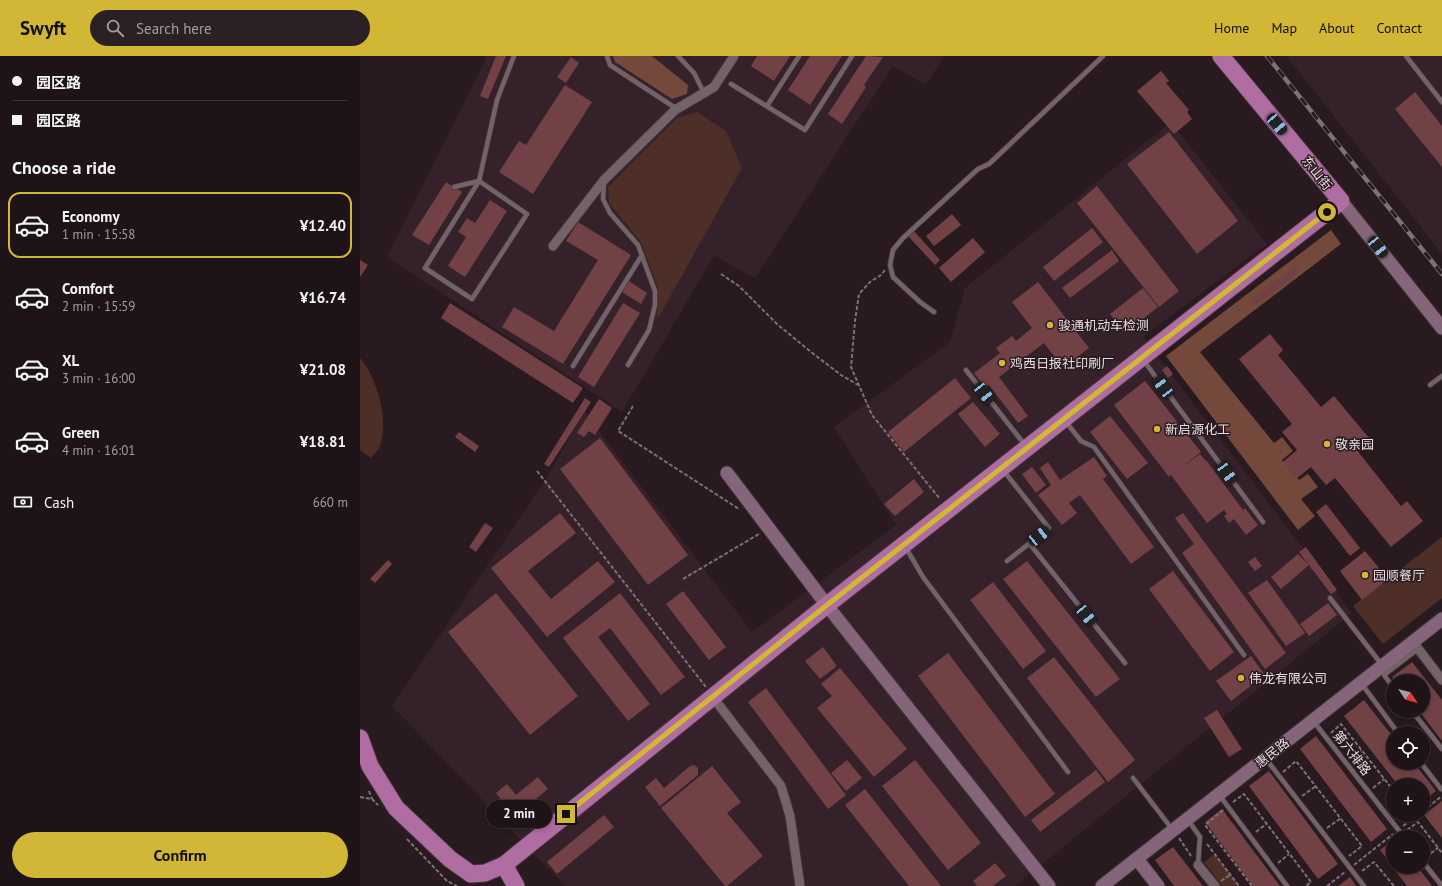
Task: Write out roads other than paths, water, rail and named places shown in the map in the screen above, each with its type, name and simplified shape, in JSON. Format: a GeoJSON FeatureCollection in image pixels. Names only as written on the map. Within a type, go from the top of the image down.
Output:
{"type":"FeatureCollection","features":[{"type":"Feature","properties":{"kind":"highway","name":"东山街"},"geometry":{"type":"LineString","coordinates":[[1221,56],[1341,201]]}},
{"type":"Feature","properties":{"kind":"highway"},"geometry":{"type":"LineString","coordinates":[[360,738],[370,766],[396,808],[450,859],[471,874],[485,873],[504,864],[712,696],[1341,201]]}},
{"type":"Feature","properties":{"kind":"highway"},"geometry":{"type":"LineString","coordinates":[[504,864],[516,886]]}},
{"type":"Feature","properties":{"kind":"street"},"geometry":{"type":"LineString","coordinates":[[553,246],[604,180],[677,109],[714,87],[734,56]]}},
{"type":"Feature","properties":{"kind":"street","name":"东山街"},"geometry":{"type":"LineString","coordinates":[[1341,201],[1442,328]]}},
{"type":"Feature","properties":{"kind":"street"},"geometry":{"type":"LineString","coordinates":[[727,473],[827,605],[1049,886]]}},
{"type":"Feature","properties":{"kind":"street","name":"惠民路"},"geometry":{"type":"LineString","coordinates":[[1102,886],[1137,859],[1175,833],[1187,819],[1383,666],[1416,646],[1442,619]]}},
{"type":"Feature","properties":{"kind":"street"},"geometry":{"type":"LineString","coordinates":[[1416,646],[1442,680]]}},
{"type":"Feature","properties":{"kind":"street"},"geometry":{"type":"LineString","coordinates":[[712,696],[781,786],[790,816],[800,886]]}},
{"type":"Feature","properties":{"kind":"street"},"geometry":{"type":"LineString","coordinates":[[1137,859],[1158,886]]}},
{"type":"Feature","properties":{"kind":"street"},"geometry":{"type":"LineString","coordinates":[[1198,865],[1215,886]]}},
{"type":"Feature","properties":{"kind":"lane"},"geometry":{"type":"LineString","coordinates":[[454,187],[478,181],[526,214],[472,300],[425,268],[478,181],[497,100],[514,56]]}},
{"type":"Feature","properties":{"kind":"lane"},"geometry":{"type":"LineString","coordinates":[[607,56],[610,65],[677,109]]}},
{"type":"Feature","properties":{"kind":"lane"},"geometry":{"type":"LineString","coordinates":[[678,56],[694,73],[704,93]]}},
{"type":"Feature","properties":{"kind":"lane"},"geometry":{"type":"LineString","coordinates":[[767,106],[799,56]]}},
{"type":"Feature","properties":{"kind":"lane"},"geometry":{"type":"LineString","coordinates":[[731,84],[805,130],[852,56]]}},
{"type":"Feature","properties":{"kind":"lane"},"geometry":{"type":"LineString","coordinates":[[934,312],[920,302],[893,278],[890,265],[893,250],[903,238],[978,169],[989,164],[1103,56]]}},
{"type":"Feature","properties":{"kind":"lane"},"geometry":{"type":"LineString","coordinates":[[1406,56],[1442,102]]}},
{"type":"Feature","properties":{"kind":"lane"},"geometry":{"type":"LineString","coordinates":[[604,180],[602,199],[610,213],[638,245],[655,292],[655,305],[649,330],[628,365]]}},
{"type":"Feature","properties":{"kind":"lane"},"geometry":{"type":"LineString","coordinates":[[573,366],[642,255]]}},
{"type":"Feature","properties":{"kind":"lane"},"geometry":{"type":"LineString","coordinates":[[1142,358],[1263,522]]}},
{"type":"Feature","properties":{"kind":"lane"},"geometry":{"type":"LineString","coordinates":[[966,370],[1027,448]]}},
{"type":"Feature","properties":{"kind":"lane"},"geometry":{"type":"LineString","coordinates":[[1430,385],[1442,376]]}},
{"type":"Feature","properties":{"kind":"lane"},"geometry":{"type":"LineString","coordinates":[[1063,419],[1081,441],[1094,447],[1244,654]]}},
{"type":"Feature","properties":{"kind":"lane"},"geometry":{"type":"LineString","coordinates":[[1001,468],[1049,528],[1007,561]]}},
{"type":"Feature","properties":{"kind":"lane"},"geometry":{"type":"LineString","coordinates":[[1029,543],[1125,663]]}},
{"type":"Feature","properties":{"kind":"lane"},"geometry":{"type":"LineString","coordinates":[[904,545],[923,577],[1068,772]]}},
{"type":"Feature","properties":{"kind":"lane"},"geometry":{"type":"LineString","coordinates":[[1330,598],[1383,666]]}},
{"type":"Feature","properties":{"kind":"lane"},"geometry":{"type":"LineString","coordinates":[[1386,674],[1416,646]]}},
{"type":"Feature","properties":{"kind":"lane"},"geometry":{"type":"LineString","coordinates":[[1361,683],[1393,726]]}},
{"type":"Feature","properties":{"kind":"lane"},"geometry":{"type":"LineString","coordinates":[[1418,718],[1442,749]]}},
{"type":"Feature","properties":{"kind":"lane","name":"第六排路"},"geometry":{"type":"LineString","coordinates":[[1313,721],[1398,830]]}},
{"type":"Feature","properties":{"kind":"lane"},"geometry":{"type":"LineString","coordinates":[[1265,758],[1364,886]]}},
{"type":"Feature","properties":{"kind":"lane"},"geometry":{"type":"LineString","coordinates":[[1426,770],[1441,789]]}},
{"type":"Feature","properties":{"kind":"lane"},"geometry":{"type":"LineString","coordinates":[[1133,778],[1175,833]]}},
{"type":"Feature","properties":{"kind":"lane"},"geometry":{"type":"LineString","coordinates":[[1219,794],[1287,886]]}},
{"type":"Feature","properties":{"kind":"lane"},"geometry":{"type":"LineString","coordinates":[[1187,819],[1200,838],[1198,865]]}},
{"type":"Feature","properties":{"kind":"lane"},"geometry":{"type":"LineString","coordinates":[[1430,870],[1442,886]]}},
{"type":"Feature","properties":{"kind":"railway"},"geometry":{"type":"LineString","coordinates":[[1267,56],[1442,274]]}},
{"type":"Feature","properties":{"kind":"place","name":"骏通机动车检测"},"geometry":{"type":"Point","coordinates":[1050,325]}},
{"type":"Feature","properties":{"kind":"place","name":"鸡西日报社印刷厂"},"geometry":{"type":"Point","coordinates":[1002,363]}},
{"type":"Feature","properties":{"kind":"place","name":"新启源化工"},"geometry":{"type":"Point","coordinates":[1157,429]}},
{"type":"Feature","properties":{"kind":"place","name":"敬亲园"},"geometry":{"type":"Point","coordinates":[1327,444]}},
{"type":"Feature","properties":{"kind":"place","name":"园顺餐厅"},"geometry":{"type":"Point","coordinates":[1365,575]}},
{"type":"Feature","properties":{"kind":"place","name":"伟龙有限公司"},"geometry":{"type":"Point","coordinates":[1241,678]}}]}
